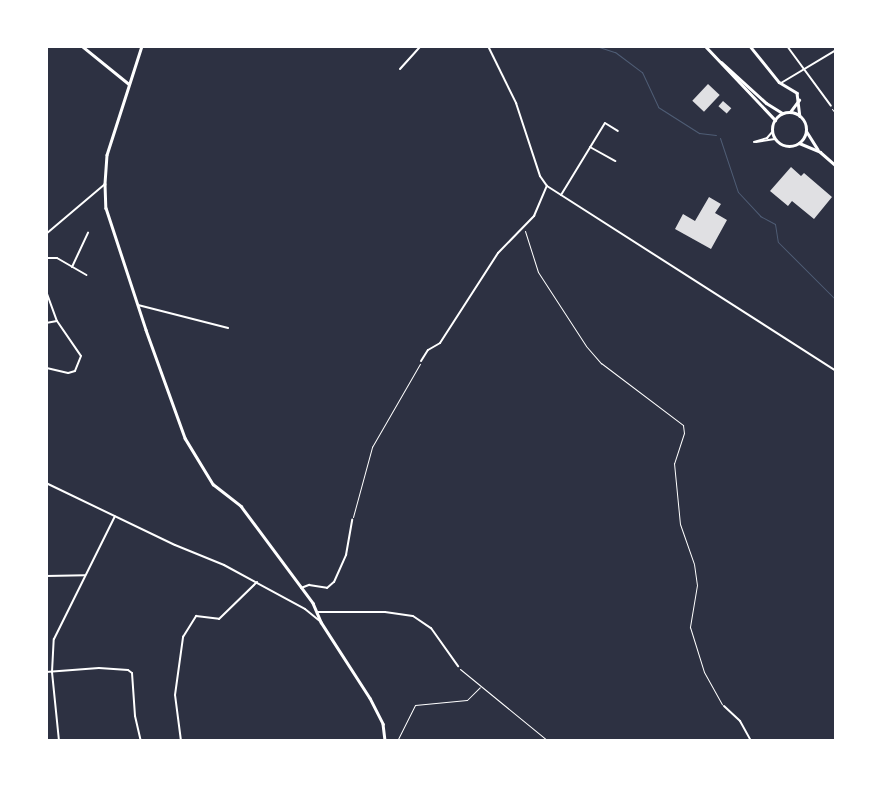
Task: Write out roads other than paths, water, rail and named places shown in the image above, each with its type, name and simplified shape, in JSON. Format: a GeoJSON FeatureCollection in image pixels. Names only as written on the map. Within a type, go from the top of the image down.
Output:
{"type":"FeatureCollection","features":[{"type":"Feature","properties":{"kind":"main road"},"geometry":{"type":"LineString","coordinates":[[705,46],[775,120]]}},
{"type":"Feature","properties":{"kind":"main road"},"geometry":{"type":"LineString","coordinates":[[710,51],[766,103],[782,113]]}},
{"type":"Feature","properties":{"kind":"main road"},"geometry":{"type":"LineString","coordinates":[[820,152],[798,143],[784,145],[776,139],[773,131],[775,120],[782,113],[790,112],[800,116],[806,131],[820,152],[836,166]]}},
{"type":"Feature","properties":{"kind":"main road"},"geometry":{"type":"LineString","coordinates":[[798,143],[806,131]]}},
{"type":"Feature","properties":{"kind":"street"},"geometry":{"type":"LineString","coordinates":[[82,46],[129,84]]}},
{"type":"Feature","properties":{"kind":"street"},"geometry":{"type":"LineString","coordinates":[[142,46],[107,155],[105,184],[106,208],[138,306],[186,438],[213,484],[241,506],[318,613],[321,622],[370,698],[382,724],[385,741]]}},
{"type":"Feature","properties":{"kind":"street"},"geometry":{"type":"LineString","coordinates":[[400,69],[422,46]]}},
{"type":"Feature","properties":{"kind":"street"},"geometry":{"type":"LineString","coordinates":[[488,46],[516,103],[540,176],[547,186],[836,371]]}},
{"type":"Feature","properties":{"kind":"street"},"geometry":{"type":"LineString","coordinates":[[750,46],[781,84],[795,91],[799,99],[800,116]]}},
{"type":"Feature","properties":{"kind":"street"},"geometry":{"type":"LineString","coordinates":[[787,46],[830,106]]}},
{"type":"Feature","properties":{"kind":"street"},"geometry":{"type":"LineString","coordinates":[[781,84],[804,68],[836,50]]}},
{"type":"Feature","properties":{"kind":"street"},"geometry":{"type":"LineString","coordinates":[[790,112],[799,99]]}},
{"type":"Feature","properties":{"kind":"street"},"geometry":{"type":"LineString","coordinates":[[561,194],[605,123],[618,131]]}},
{"type":"Feature","properties":{"kind":"street"},"geometry":{"type":"LineString","coordinates":[[773,131],[766,138],[754,142],[776,139]]}},
{"type":"Feature","properties":{"kind":"street"},"geometry":{"type":"LineString","coordinates":[[590,148],[615,161]]}},
{"type":"Feature","properties":{"kind":"street"},"geometry":{"type":"LineString","coordinates":[[46,234],[105,184]]}},
{"type":"Feature","properties":{"kind":"street"},"geometry":{"type":"LineString","coordinates":[[421,361],[428,350],[440,343],[498,253],[534,216],[547,186]]}},
{"type":"Feature","properties":{"kind":"street"},"geometry":{"type":"LineString","coordinates":[[72,267],[88,232]]}},
{"type":"Feature","properties":{"kind":"street"},"geometry":{"type":"LineString","coordinates":[[46,258],[57,258],[86,275]]}},
{"type":"Feature","properties":{"kind":"street"},"geometry":{"type":"LineString","coordinates":[[46,291],[57,321],[81,356],[80,365],[68,373],[46,368]]}},
{"type":"Feature","properties":{"kind":"street"},"geometry":{"type":"LineString","coordinates":[[138,306],[228,328]]}},
{"type":"Feature","properties":{"kind":"street"},"geometry":{"type":"LineString","coordinates":[[46,323],[57,321]]}},
{"type":"Feature","properties":{"kind":"street"},"geometry":{"type":"LineString","coordinates":[[46,483],[257,582],[305,608],[321,622]]}},
{"type":"Feature","properties":{"kind":"street"},"geometry":{"type":"LineString","coordinates":[[59,741],[52,672],[54,639],[115,516]]}},
{"type":"Feature","properties":{"kind":"street"},"geometry":{"type":"LineString","coordinates":[[301,588],[309,585],[327,588],[334,582],[346,555],[352,520]]}},
{"type":"Feature","properties":{"kind":"street"},"geometry":{"type":"LineString","coordinates":[[46,576],[85,575]]}},
{"type":"Feature","properties":{"kind":"street"},"geometry":{"type":"LineString","coordinates":[[181,741],[175,695],[183,637],[196,616],[219,619],[257,582]]}},
{"type":"Feature","properties":{"kind":"street"},"geometry":{"type":"LineString","coordinates":[[318,613],[392,612],[413,616],[430,627],[458,666]]}},
{"type":"Feature","properties":{"kind":"street"},"geometry":{"type":"LineString","coordinates":[[46,672],[124,668],[132,673],[135,716],[141,741]]}},
{"type":"Feature","properties":{"kind":"street"},"geometry":{"type":"LineString","coordinates":[[724,706],[740,721],[750,741]]}},
{"type":"Feature","properties":{"kind":"waterway"},"geometry":{"type":"LineString","coordinates":[[596,46],[615,52],[642,72],[658,107],[699,133],[716,135]]}},
{"type":"Feature","properties":{"kind":"waterway"},"geometry":{"type":"LineString","coordinates":[[720,138],[738,192],[760,216],[775,224],[778,242],[836,300]]}}]}
